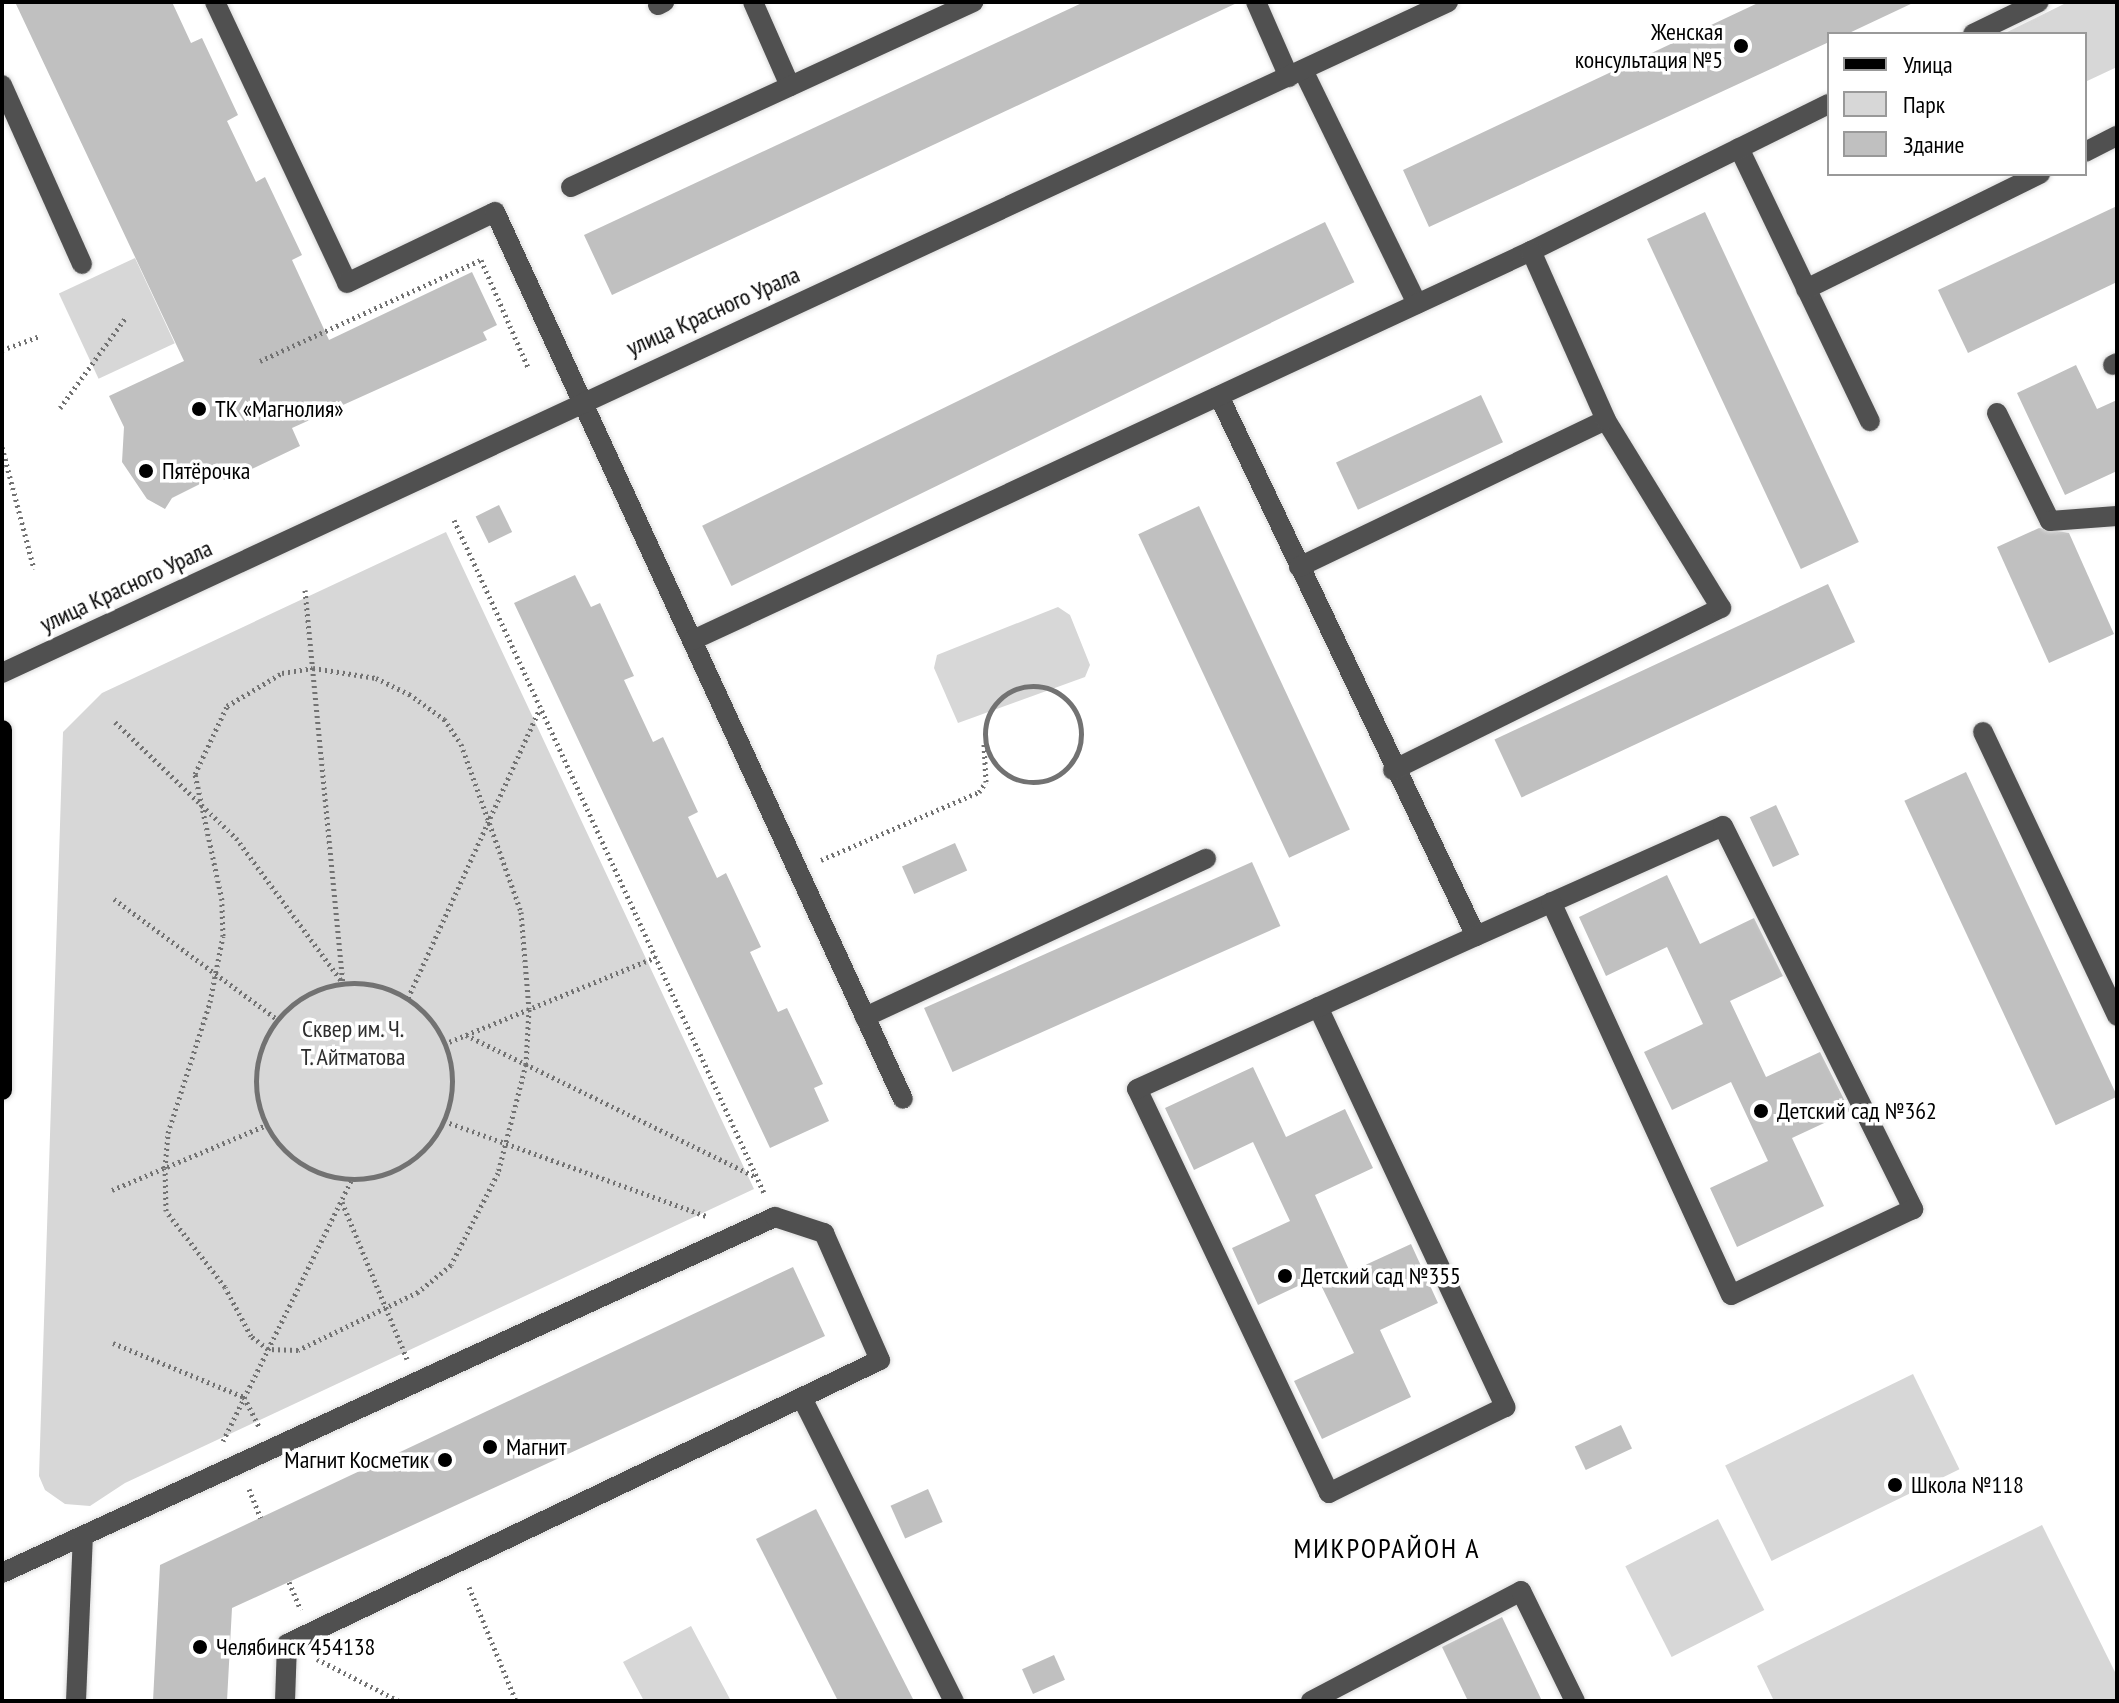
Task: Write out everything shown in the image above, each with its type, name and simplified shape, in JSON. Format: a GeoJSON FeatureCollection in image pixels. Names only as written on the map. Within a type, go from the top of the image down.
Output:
{"type":"FeatureCollection","features":[{"type":"Feature","properties":{"kind":"main road"},"geometry":{"type":"LineString","coordinates":[[2,730],[2,1090]]}},
{"type":"Feature","properties":{"kind":"street"},"geometry":{"type":"LineString","coordinates":[[215,2],[347,283],[495,212],[903,1099]]}},
{"type":"Feature","properties":{"kind":"street"},"geometry":{"type":"LineString","coordinates":[[753,2],[790,86]]}},
{"type":"Feature","properties":{"kind":"street"},"geometry":{"type":"LineString","coordinates":[[571,187],[973,2]]}},
{"type":"Feature","properties":{"kind":"street"},"geometry":{"type":"LineString","coordinates":[[1256,2],[1417,304]]}},
{"type":"Feature","properties":{"kind":"street","name":"улица Красного Урала"},"geometry":{"type":"LineString","coordinates":[[2,673],[582,400],[1448,2]]}},
{"type":"Feature","properties":{"kind":"street"},"geometry":{"type":"LineString","coordinates":[[1977,32],[2039,2]]}},
{"type":"Feature","properties":{"kind":"street"},"geometry":{"type":"LineString","coordinates":[[4,96],[82,264]]}},
{"type":"Feature","properties":{"kind":"street"},"geometry":{"type":"LineString","coordinates":[[693,640],[1531,251],[1827,105]]}},
{"type":"Feature","properties":{"kind":"street"},"geometry":{"type":"LineString","coordinates":[[2087,151],[2117,136]]}},
{"type":"Feature","properties":{"kind":"street"},"geometry":{"type":"LineString","coordinates":[[1739,148],[1870,421]]}},
{"type":"Feature","properties":{"kind":"street"},"geometry":{"type":"LineString","coordinates":[[1806,289],[2036,176]]}},
{"type":"Feature","properties":{"kind":"street"},"geometry":{"type":"LineString","coordinates":[[1393,770],[1721,608],[1606,420],[1531,251]]}},
{"type":"Feature","properties":{"kind":"street"},"geometry":{"type":"LineString","coordinates":[[1219,396],[1393,770],[1476,936]]}},
{"type":"Feature","properties":{"kind":"street"},"geometry":{"type":"LineString","coordinates":[[1997,413],[2050,521],[2117,516]]}},
{"type":"Feature","properties":{"kind":"street"},"geometry":{"type":"LineString","coordinates":[[1299,567],[1606,420]]}},
{"type":"Feature","properties":{"kind":"street"},"geometry":{"type":"LineString","coordinates":[[1983,732],[2117,1016]]}},
{"type":"Feature","properties":{"kind":"street"},"geometry":{"type":"LineString","coordinates":[[1318,1007],[1505,1407],[1329,1493],[1137,1089],[1318,1007],[1551,902],[1723,826],[1913,1209],[1731,1295],[1551,902]]}},
{"type":"Feature","properties":{"kind":"street"},"geometry":{"type":"LineString","coordinates":[[865,1017],[1206,859]]}},
{"type":"Feature","properties":{"kind":"street"},"geometry":{"type":"LineString","coordinates":[[2,1573],[775,1217],[824,1233],[880,1360],[287,1644],[285,1701]]}},
{"type":"Feature","properties":{"kind":"street"},"geometry":{"type":"LineString","coordinates":[[802,1398],[954,1701]]}},
{"type":"Feature","properties":{"kind":"street"},"geometry":{"type":"LineString","coordinates":[[76,1701],[83,1537]]}},
{"type":"Feature","properties":{"kind":"street"},"geometry":{"type":"LineString","coordinates":[[1311,1701],[1521,1591],[1575,1701]]}},
{"type":"Feature","properties":{"kind":"path"},"geometry":{"type":"LineString","coordinates":[[260,361],[481,260],[528,367]]}},
{"type":"Feature","properties":{"kind":"path"},"geometry":{"type":"LineString","coordinates":[[60,408],[126,317]]}},
{"type":"Feature","properties":{"kind":"path"},"geometry":{"type":"LineString","coordinates":[[2,350],[40,336]]}},
{"type":"Feature","properties":{"kind":"path"},"geometry":{"type":"LineString","coordinates":[[2,447],[34,569]]}},
{"type":"Feature","properties":{"kind":"path"},"geometry":{"type":"LineString","coordinates":[[454,520],[775,1217]]}},
{"type":"Feature","properties":{"kind":"path"},"geometry":{"type":"LineString","coordinates":[[305,590],[343,983]]}},
{"type":"Feature","properties":{"kind":"path"},"geometry":{"type":"LineString","coordinates":[[313,668],[376,678],[444,719],[490,813],[521,912],[529,1009],[526,1064],[507,1145],[451,1265],[387,1307],[298,1350],[268,1349],[251,1336],[225,1287],[166,1211],[165,1168],[168,1133],[218,976],[222,900],[196,796],[195,774],[227,706],[282,673],[313,668]]}},
{"type":"Feature","properties":{"kind":"path"},"geometry":{"type":"LineString","coordinates":[[798,870],[979,792],[986,782],[985,737],[993,707],[1004,696],[1033,686],[1073,707],[1081,738],[1069,767],[1041,782],[1010,776],[997,766],[985,737]]}},
{"type":"Feature","properties":{"kind":"path"},"geometry":{"type":"LineString","coordinates":[[408,998],[490,813],[541,708]]}},
{"type":"Feature","properties":{"kind":"path"},"geometry":{"type":"LineString","coordinates":[[115,722],[196,796],[236,838],[343,983]]}},
{"type":"Feature","properties":{"kind":"path"},"geometry":{"type":"LineString","coordinates":[[114,899],[278,1020]]}},
{"type":"Feature","properties":{"kind":"path"},"geometry":{"type":"LineString","coordinates":[[444,1044],[656,957]]}},
{"type":"Feature","properties":{"kind":"path"},"geometry":{"type":"LineString","coordinates":[[343,983],[376,986],[408,998],[444,1044],[452,1080],[444,1121],[416,1157],[396,1169],[352,1179],[302,1164],[267,1125],[256,1080],[259,1056],[278,1020],[299,999],[343,983]]}},
{"type":"Feature","properties":{"kind":"path"},"geometry":{"type":"LineString","coordinates":[[466,1035],[757,1177]]}},
{"type":"Feature","properties":{"kind":"path"},"geometry":{"type":"LineString","coordinates":[[444,1121],[746,1230]]}},
{"type":"Feature","properties":{"kind":"path"},"geometry":{"type":"LineString","coordinates":[[112,1190],[267,1125]]}},
{"type":"Feature","properties":{"kind":"path"},"geometry":{"type":"LineString","coordinates":[[203,1481],[352,1179]]}},
{"type":"Feature","properties":{"kind":"path"},"geometry":{"type":"LineString","coordinates":[[342,1201],[416,1383]]}},
{"type":"Feature","properties":{"kind":"path"},"geometry":{"type":"LineString","coordinates":[[113,1343],[244,1397],[271,1450]]}},
{"type":"Feature","properties":{"kind":"path"},"geometry":{"type":"LineString","coordinates":[[459,1562],[516,1700]]}},
{"type":"Feature","properties":{"kind":"path"},"geometry":{"type":"LineString","coordinates":[[287,1644],[399,1701]]}},
{"type":"Feature","properties":{"kind":"path"},"geometry":{"type":"LineString","coordinates":[[493,1701],[535,1701]]}},
{"type":"Feature","properties":{"kind":"green space"},"geometry":{"type":"Polygon","coordinates":[[[2068,2],[2117,2],[2117,67],[2087,81],[2087,32],[2007,32],[2068,2]]]}},
{"type":"Feature","properties":{"kind":"green space"},"geometry":{"type":"Polygon","coordinates":[[[135,258],[175,343],[99,379],[59,293],[135,258]]]}},
{"type":"Feature","properties":{"kind":"green space","name":"Сквер им. Ч. Т. Айтматова"},"geometry":{"type":"Polygon","coordinates":[[[446,532],[754,1189],[125,1483],[90,1506],[65,1504],[45,1490],[39,1476],[63,732],[102,693],[446,532]]]}},
{"type":"Feature","properties":{"kind":"green space"},"geometry":{"type":"Polygon","coordinates":[[[1058,607],[1070,615],[1090,665],[1085,677],[958,723],[934,668],[937,655],[1058,607]]]}},
{"type":"Feature","properties":{"kind":"green space"},"geometry":{"type":"Polygon","coordinates":[[[1913,1374],[1959,1469],[1772,1561],[1725,1466],[1913,1374]]]}},
{"type":"Feature","properties":{"kind":"green space"},"geometry":{"type":"Polygon","coordinates":[[[1718,1519],[1764,1610],[1672,1657],[1625,1566],[1718,1519]]]}},
{"type":"Feature","properties":{"kind":"green space"},"geometry":{"type":"Polygon","coordinates":[[[2042,1525],[2117,1676],[2117,1701],[1774,1701],[1757,1666],[2042,1525]]]}},
{"type":"Feature","properties":{"kind":"green space"},"geometry":{"type":"Polygon","coordinates":[[[691,1626],[731,1701],[644,1701],[623,1662],[691,1626]]]}},
{"type":"Feature","properties":{"kind":"building"},"geometry":{"type":"Polygon","coordinates":[[[15,2],[172,2],[191,43],[202,38],[238,115],[227,121],[256,182],[265,177],[302,255],[292,260],[329,340],[472,272],[497,325],[483,332],[487,340],[292,428],[300,446],[227,481],[216,476],[172,498],[165,509],[147,499],[122,462],[124,427],[109,396],[184,361],[15,2]]]}},
{"type":"Feature","properties":{"kind":"building"},"geometry":{"type":"Polygon","coordinates":[[[1084,2],[1239,2],[612,295],[584,235],[1084,2]]]}},
{"type":"Feature","properties":{"kind":"building"},"geometry":{"type":"Polygon","coordinates":[[[1760,2],[1915,2],[1851,32],[1827,32],[1827,43],[1429,227],[1403,170],[1760,2]]]}},
{"type":"Feature","properties":{"kind":"building"},"geometry":{"type":"Polygon","coordinates":[[[2117,206],[2117,282],[1968,353],[1938,290],[2117,206]]]}},
{"type":"Feature","properties":{"kind":"building"},"geometry":{"type":"Polygon","coordinates":[[[1705,212],[1859,542],[1801,569],[1647,239],[1705,212]]]}},
{"type":"Feature","properties":{"kind":"building"},"geometry":{"type":"Polygon","coordinates":[[[1325,222],[1354,282],[732,586],[702,526],[1325,222]]]}},
{"type":"Feature","properties":{"kind":"building"},"geometry":{"type":"Polygon","coordinates":[[[2076,365],[2097,409],[2117,400],[2117,471],[2065,495],[2017,393],[2076,365]]]}},
{"type":"Feature","properties":{"kind":"building"},"geometry":{"type":"Polygon","coordinates":[[[1481,395],[1503,442],[1358,510],[1336,463],[1481,395]]]}},
{"type":"Feature","properties":{"kind":"building"},"geometry":{"type":"Polygon","coordinates":[[[499,505],[512,532],[489,543],[476,516],[499,505]]]}},
{"type":"Feature","properties":{"kind":"building"},"geometry":{"type":"Polygon","coordinates":[[[1199,506],[1350,830],[1289,858],[1138,534],[1199,506]]]}},
{"type":"Feature","properties":{"kind":"building"},"geometry":{"type":"Polygon","coordinates":[[[2039,528],[2069,533],[2114,634],[2049,663],[1997,547],[2039,528]]]}},
{"type":"Feature","properties":{"kind":"building"},"geometry":{"type":"Polygon","coordinates":[[[575,575],[591,607],[600,603],[634,676],[624,680],[653,742],[663,737],[698,812],[688,817],[717,878],[726,873],[761,947],[750,952],[778,1012],[787,1008],[823,1084],[814,1088],[829,1121],[770,1148],[514,603],[575,575]]]}},
{"type":"Feature","properties":{"kind":"building"},"geometry":{"type":"Polygon","coordinates":[[[1828,584],[1855,642],[1522,798],[1494,740],[1828,584]]]}},
{"type":"Feature","properties":{"kind":"building"},"geometry":{"type":"Polygon","coordinates":[[[1966,772],[2117,1096],[2056,1125],[1904,801],[1966,772]]]}},
{"type":"Feature","properties":{"kind":"building"},"geometry":{"type":"Polygon","coordinates":[[[1776,805],[1799,855],[1773,867],[1750,817],[1776,805]]]}},
{"type":"Feature","properties":{"kind":"building"},"geometry":{"type":"Polygon","coordinates":[[[955,843],[967,870],[914,894],[902,867],[955,843]]]}},
{"type":"Feature","properties":{"kind":"building"},"geometry":{"type":"Polygon","coordinates":[[[1252,862],[1280,926],[953,1072],[924,1008],[1252,862]]]}},
{"type":"Feature","properties":{"kind":"building"},"geometry":{"type":"Polygon","coordinates":[[[1667,875],[1700,944],[1754,918],[1783,976],[1730,1001],[1766,1077],[1820,1052],[1850,1111],[1792,1138],[1824,1206],[1737,1247],[1710,1188],[1768,1161],[1731,1082],[1672,1110],[1644,1052],[1703,1024],[1667,947],[1606,976],[1579,917],[1667,875]]]}},
{"type":"Feature","properties":{"kind":"building"},"geometry":{"type":"Polygon","coordinates":[[[1253,1067],[1286,1137],[1345,1109],[1373,1168],[1315,1195],[1350,1272],[1411,1244],[1438,1303],[1380,1330],[1411,1397],[1322,1439],[1294,1381],[1354,1353],[1317,1277],[1258,1305],[1232,1248],[1290,1221],[1253,1142],[1194,1170],[1165,1108],[1253,1067]]]}},
{"type":"Feature","properties":{"kind":"building"},"geometry":{"type":"Polygon","coordinates":[[[793,1267],[825,1336],[232,1608],[227,1701],[153,1701],[160,1565],[793,1267]]]}},
{"type":"Feature","properties":{"kind":"building"},"geometry":{"type":"Polygon","coordinates":[[[1621,1425],[1632,1449],[1586,1470],[1575,1447],[1621,1425]]]}},
{"type":"Feature","properties":{"kind":"building"},"geometry":{"type":"Polygon","coordinates":[[[928,1489],[943,1522],[905,1539],[891,1506],[928,1489]]]}},
{"type":"Feature","properties":{"kind":"building"},"geometry":{"type":"Polygon","coordinates":[[[816,1509],[914,1701],[838,1701],[756,1539],[816,1509]]]}},
{"type":"Feature","properties":{"kind":"building"},"geometry":{"type":"Polygon","coordinates":[[[1502,1617],[1542,1701],[1468,1701],[1442,1647],[1502,1617]]]}},
{"type":"Feature","properties":{"kind":"building"},"geometry":{"type":"Polygon","coordinates":[[[1054,1655],[1065,1680],[1033,1694],[1022,1669],[1054,1655]]]}},
{"type":"Feature","properties":{"kind":"place","name":"Женская консультация №5"},"geometry":{"type":"Point","coordinates":[1741,46]}},
{"type":"Feature","properties":{"kind":"place","name":"ТК «Магнолия»"},"geometry":{"type":"Point","coordinates":[199,409]}},
{"type":"Feature","properties":{"kind":"place","name":"Пятёрочка"},"geometry":{"type":"Point","coordinates":[146,471]}},
{"type":"Feature","properties":{"kind":"place","name":"Детский сад №362"},"geometry":{"type":"Point","coordinates":[1761,1111]}},
{"type":"Feature","properties":{"kind":"place","name":"Детский сад №355"},"geometry":{"type":"Point","coordinates":[1285,1276]}},
{"type":"Feature","properties":{"kind":"place","name":"Магнит"},"geometry":{"type":"Point","coordinates":[490,1447]}},
{"type":"Feature","properties":{"kind":"place","name":"Магнит Косметик"},"geometry":{"type":"Point","coordinates":[445,1460]}},
{"type":"Feature","properties":{"kind":"place","name":"Школа №118"},"geometry":{"type":"Point","coordinates":[1895,1485]}},
{"type":"Feature","properties":{"kind":"place","name":"Челябинск 454138"},"geometry":{"type":"Point","coordinates":[200,1647]}},
{"type":"Feature","properties":{"kind":"district","name":"МИКРОРАЙОН А"},"geometry":{"type":"Point","coordinates":[1387,1548]}}]}
